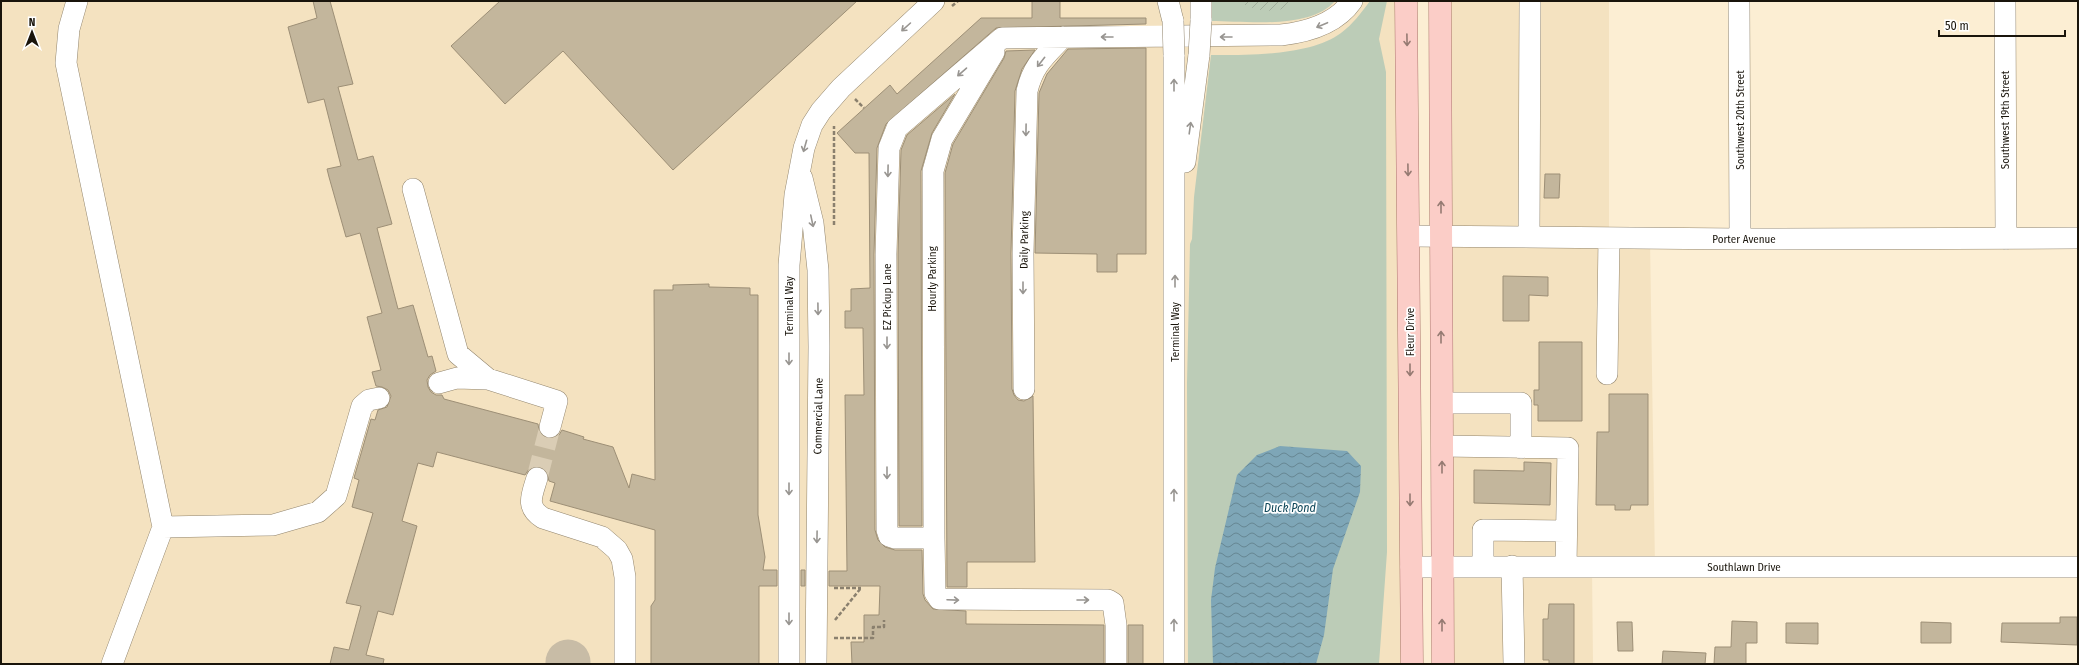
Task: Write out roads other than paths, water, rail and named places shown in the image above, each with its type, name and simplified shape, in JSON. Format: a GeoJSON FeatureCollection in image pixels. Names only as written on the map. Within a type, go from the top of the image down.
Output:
{"type":"FeatureCollection","features":[{"type":"Feature","properties":{"kind":"main road","name":"Fleur Drive"},"geometry":{"type":"LineString","coordinates":[[1406,1],[1412,664]]}},
{"type":"Feature","properties":{"kind":"main road"},"geometry":{"type":"LineString","coordinates":[[1440,1],[1443,664]]}},
{"type":"Feature","properties":{"kind":"street"},"geometry":{"type":"LineString","coordinates":[[77,1],[69,29],[66,63],[163,527],[112,664]]}},
{"type":"Feature","properties":{"kind":"street"},"geometry":{"type":"LineString","coordinates":[[1002,38],[1265,36],[1301,33],[1326,24],[1345,10],[1352,1]]}},
{"type":"Feature","properties":{"kind":"street"},"geometry":{"type":"LineString","coordinates":[[1529,237],[1530,1]]}},
{"type":"Feature","properties":{"kind":"street","name":"Southwest 20th Street"},"geometry":{"type":"LineString","coordinates":[[1739,1],[1740,239]]}},
{"type":"Feature","properties":{"kind":"street","name":"Southwest 19th Street"},"geometry":{"type":"LineString","coordinates":[[2005,1],[2006,238]]}},
{"type":"Feature","properties":{"kind":"street","name":"Terminal Way"},"geometry":{"type":"LineString","coordinates":[[789,664],[789,265],[793,216],[804,148],[812,125],[820,111],[855,74],[940,6]]}},
{"type":"Feature","properties":{"kind":"street","name":"Terminal Way"},"geometry":{"type":"LineString","coordinates":[[1171,11],[1174,55],[1175,222],[1174,664]]}},
{"type":"Feature","properties":{"kind":"street"},"geometry":{"type":"LineString","coordinates":[[1175,222],[1199,55],[1201,11]]}},
{"type":"Feature","properties":{"kind":"street","name":"Daily Parking"},"geometry":{"type":"LineString","coordinates":[[1024,389],[1023,253],[1027,91],[1030,75],[1044,57],[1063,37]]}},
{"type":"Feature","properties":{"kind":"street","name":"Hourly Parking"},"geometry":{"type":"LineString","coordinates":[[934,538],[933,171],[942,140],[1002,38]]}},
{"type":"Feature","properties":{"kind":"street","name":"EZ Pickup Lane"},"geometry":{"type":"LineString","coordinates":[[934,538],[895,538],[889,536],[887,530],[886,254],[889,148],[898,128],[1002,38]]}},
{"type":"Feature","properties":{"kind":"street","name":"Commercial Lane"},"geometry":{"type":"LineString","coordinates":[[800,169],[813,223],[818,270],[819,347],[816,664]]}},
{"type":"Feature","properties":{"kind":"street"},"geometry":{"type":"LineString","coordinates":[[413,189],[458,354],[488,379]]}},
{"type":"Feature","properties":{"kind":"street","name":"Porter Avenue"},"geometry":{"type":"LineString","coordinates":[[1409,236],[1740,239],[2078,238]]}},
{"type":"Feature","properties":{"kind":"street"},"geometry":{"type":"LineString","coordinates":[[1607,374],[1609,238]]}},
{"type":"Feature","properties":{"kind":"street"},"geometry":{"type":"LineString","coordinates":[[439,383],[457,378],[488,379],[557,401],[550,427]]}},
{"type":"Feature","properties":{"kind":"street"},"geometry":{"type":"LineString","coordinates":[[163,527],[273,524],[318,512],[336,496],[362,406],[369,400],[379,398]]}},
{"type":"Feature","properties":{"kind":"street"},"geometry":{"type":"LineString","coordinates":[[1442,403],[1521,403],[1521,448]]}},
{"type":"Feature","properties":{"kind":"street"},"geometry":{"type":"LineString","coordinates":[[1442,446],[1568,448],[1566,566]]}},
{"type":"Feature","properties":{"kind":"street"},"geometry":{"type":"LineString","coordinates":[[536,478],[531,497],[532,506],[535,513],[543,518],[602,537],[613,546],[622,559],[625,577],[625,664]]}},
{"type":"Feature","properties":{"kind":"street"},"geometry":{"type":"LineString","coordinates":[[1483,566],[1483,530],[1566,531]]}},
{"type":"Feature","properties":{"kind":"street"},"geometry":{"type":"LineString","coordinates":[[934,538],[935,593],[939,600],[1108,600],[1113,603],[1115,609],[1116,664]]}},
{"type":"Feature","properties":{"kind":"street"},"geometry":{"type":"LineString","coordinates":[[1512,566],[1514,664]]}},
{"type":"Feature","properties":{"kind":"street","name":"Southlawn Drive"},"geometry":{"type":"LineString","coordinates":[[1411,567],[2078,567]]}},
{"type":"Feature","properties":{"kind":"water","name":"Duck Pond"},"geometry":{"type":"Polygon","coordinates":[[[1280,446],[1347,451],[1361,466],[1360,492],[1333,569],[1324,635],[1316,664],[1213,664],[1211,600],[1215,568],[1237,475],[1257,455],[1280,446]]]}},
{"type":"Feature","properties":{"kind":"tunnel"},"geometry":{"type":"LineString","coordinates":[[537,478],[550,427]]}}]}
